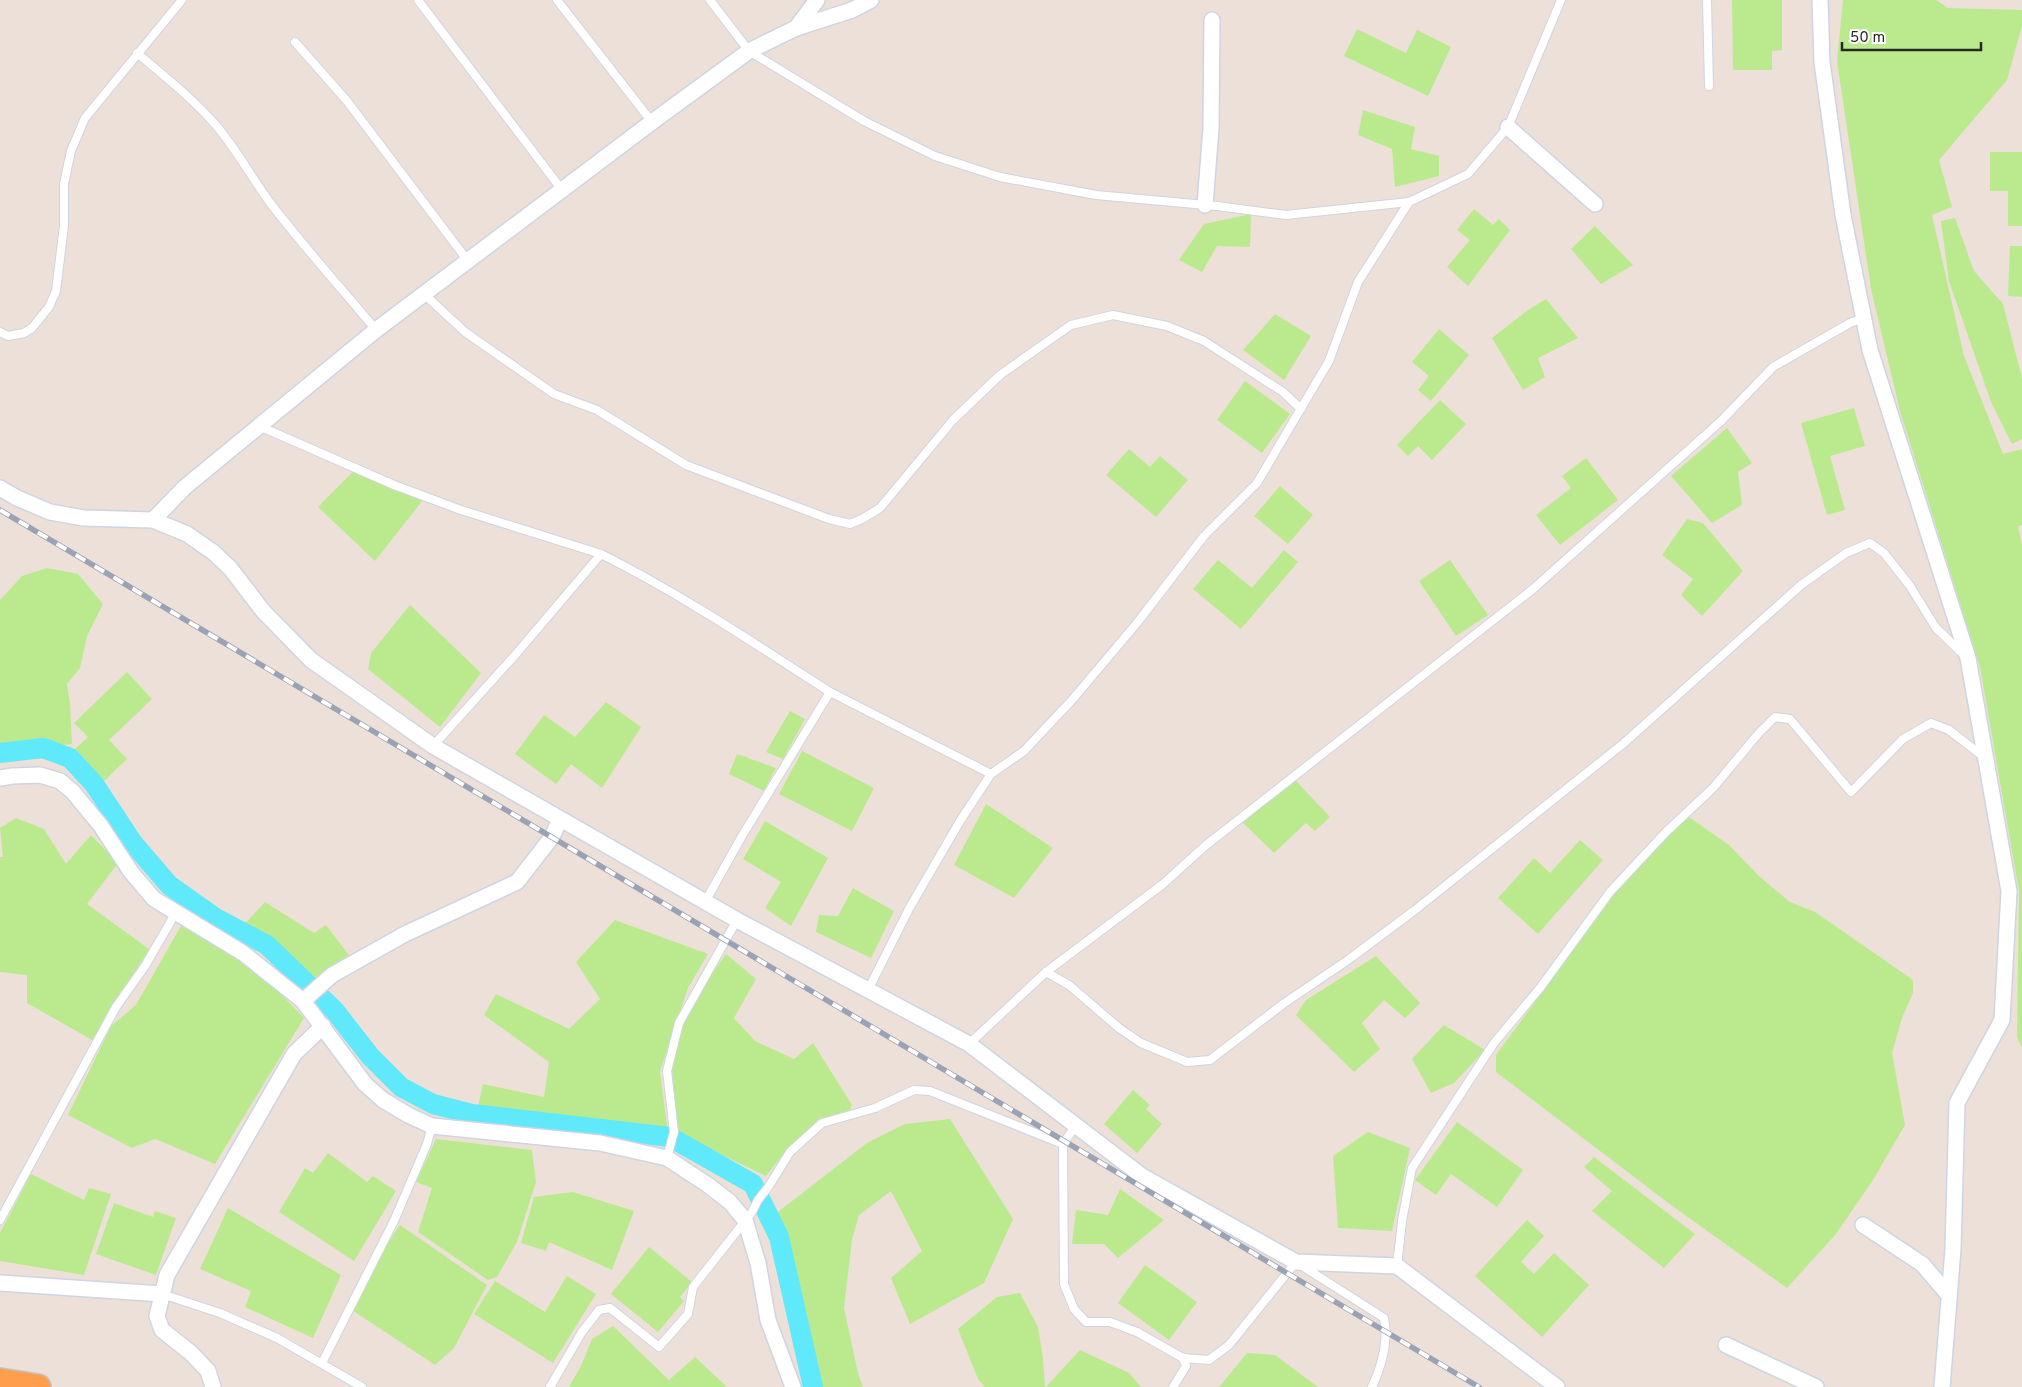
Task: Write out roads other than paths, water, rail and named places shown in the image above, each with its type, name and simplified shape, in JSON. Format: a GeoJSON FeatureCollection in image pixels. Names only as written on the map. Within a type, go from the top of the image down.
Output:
{"type":"FeatureCollection","features":[{"type":"Feature","properties":{"kind":"highway"},"geometry":{"type":"LineString","coordinates":[[0,1381],[38,1387]]}},
{"type":"Feature","properties":{"kind":"street"},"geometry":{"type":"LineString","coordinates":[[796,28],[817,0]]}},
{"type":"Feature","properties":{"kind":"street"},"geometry":{"type":"LineString","coordinates":[[153,520],[185,487],[376,330],[652,122],[749,52],[796,28],[852,10],[871,0]]}},
{"type":"Feature","properties":{"kind":"street"},"geometry":{"type":"LineString","coordinates":[[1820,0],[1822,62],[1843,215],[1870,350],[1968,658],[2009,891],[2002,1020],[1957,1104],[1953,1249],[1942,1387]]}},
{"type":"Feature","properties":{"kind":"street"},"geometry":{"type":"LineString","coordinates":[[1205,205],[1211,128],[1212,20]]}},
{"type":"Feature","properties":{"kind":"street"},"geometry":{"type":"LineString","coordinates":[[1508,127],[1595,204]]}},
{"type":"Feature","properties":{"kind":"street"},"geometry":{"type":"LineString","coordinates":[[0,488],[17,498],[50,512],[84,518],[153,520],[187,534],[213,552],[230,568],[263,611],[311,660],[433,746],[737,920],[969,1044],[1142,1176],[1296,1262],[1397,1266],[1557,1387]]}},
{"type":"Feature","properties":{"kind":"street"},"geometry":{"type":"LineString","coordinates":[[0,778],[40,775],[60,781],[73,792],[101,826],[131,872],[154,899],[175,914],[243,953],[303,1001],[365,1084],[383,1100],[408,1115],[432,1126],[600,1143],[669,1153],[730,1202],[744,1220],[758,1263],[768,1320],[793,1387]]}},
{"type":"Feature","properties":{"kind":"street"},"geometry":{"type":"LineString","coordinates":[[303,1001],[332,975],[405,934],[516,882],[552,837],[560,820]]}},
{"type":"Feature","properties":{"kind":"street"},"geometry":{"type":"LineString","coordinates":[[213,1387],[208,1371],[191,1353],[162,1330],[157,1316],[167,1275],[294,1054],[323,1026]]}},
{"type":"Feature","properties":{"kind":"street"},"geometry":{"type":"LineString","coordinates":[[1863,1224],[1922,1264],[1948,1294]]}},
{"type":"Feature","properties":{"kind":"street"},"geometry":{"type":"LineString","coordinates":[[0,1283],[162,1294]]}},
{"type":"Feature","properties":{"kind":"street"},"geometry":{"type":"LineString","coordinates":[[1726,1345],[1816,1387]]}},
{"type":"Feature","properties":{"kind":"lane"},"geometry":{"type":"LineString","coordinates":[[0,332],[8,336],[24,333],[32,328],[49,307],[56,291],[64,226],[64,184],[71,151],[85,118],[182,0]]}},
{"type":"Feature","properties":{"kind":"lane"},"geometry":{"type":"LineString","coordinates":[[418,0],[562,190]]}},
{"type":"Feature","properties":{"kind":"lane"},"geometry":{"type":"LineString","coordinates":[[557,0],[652,122]]}},
{"type":"Feature","properties":{"kind":"lane"},"geometry":{"type":"LineString","coordinates":[[710,0],[749,52],[864,120],[935,156],[1000,177],[1096,195],[1286,215],[1409,202],[1468,174],[1508,127],[1561,0]]}},
{"type":"Feature","properties":{"kind":"lane"},"geometry":{"type":"LineString","coordinates":[[1707,0],[1709,86]]}},
{"type":"Feature","properties":{"kind":"lane"},"geometry":{"type":"LineString","coordinates":[[294,42],[348,101],[468,260]]}},
{"type":"Feature","properties":{"kind":"lane"},"geometry":{"type":"LineString","coordinates":[[137,53],[194,102],[213,122],[235,149],[249,174],[272,205],[376,330]]}},
{"type":"Feature","properties":{"kind":"lane"},"geometry":{"type":"LineString","coordinates":[[868,990],[910,907],[960,821],[991,774],[1024,751],[1072,700],[1137,622],[1204,536],[1257,483],[1329,361],[1358,282],[1409,202]]}},
{"type":"Feature","properties":{"kind":"lane"},"geometry":{"type":"LineString","coordinates":[[424,294],[465,332],[554,394],[597,410],[686,465],[828,519],[850,524],[880,508],[953,420],[1000,375],[1071,325],[1113,314],[1167,326],[1204,341],[1283,392],[1301,408]]}},
{"type":"Feature","properties":{"kind":"lane"},"geometry":{"type":"LineString","coordinates":[[969,1044],[1046,972],[1163,884],[1205,846],[1533,589],[1720,421],[1773,367],[1850,323],[1864,318]]}},
{"type":"Feature","properties":{"kind":"lane"},"geometry":{"type":"LineString","coordinates":[[259,426],[394,485],[461,510],[601,554],[712,616],[830,692],[991,774]]}},
{"type":"Feature","properties":{"kind":"lane"},"geometry":{"type":"LineString","coordinates":[[1046,972],[1069,985],[1119,1028],[1141,1042],[1187,1062],[1210,1060],[1283,1004],[1348,960],[1415,910],[1616,749],[1800,585],[1846,553],[1870,544],[1884,553],[1910,586],[1936,628],[1968,658]]}},
{"type":"Feature","properties":{"kind":"lane"},"geometry":{"type":"LineString","coordinates":[[433,746],[516,654],[601,554]]}},
{"type":"Feature","properties":{"kind":"lane"},"geometry":{"type":"LineString","coordinates":[[705,902],[742,836],[830,692]]}},
{"type":"Feature","properties":{"kind":"lane"},"geometry":{"type":"LineString","coordinates":[[1397,1266],[1402,1221],[1412,1168],[1494,1043],[1540,988],[1610,892],[1666,832],[1713,788],[1758,734],[1775,717],[1790,719],[1851,792],[1903,739],[1931,723],[1949,730],[1986,759]]}},
{"type":"Feature","properties":{"kind":"lane"},"geometry":{"type":"LineString","coordinates":[[0,1220],[116,1007],[145,966],[175,914]]}},
{"type":"Feature","properties":{"kind":"lane"},"geometry":{"type":"LineString","coordinates":[[669,1153],[674,1132],[667,1071],[679,1023],[737,920]]}},
{"type":"Feature","properties":{"kind":"lane"},"geometry":{"type":"LineString","coordinates":[[550,1387],[582,1332],[600,1310],[610,1308],[659,1347],[688,1314],[693,1287],[752,1212],[790,1152],[822,1123],[875,1108],[914,1090],[930,1091],[1063,1144]]}},
{"type":"Feature","properties":{"kind":"lane"},"geometry":{"type":"LineString","coordinates":[[1076,1125],[1063,1144],[1064,1284],[1074,1309],[1086,1322],[1110,1322],[1137,1332],[1183,1358],[1209,1360],[1229,1345],[1296,1262],[1384,1318],[1387,1333],[1384,1354],[1372,1387]]}},
{"type":"Feature","properties":{"kind":"lane"},"geometry":{"type":"LineString","coordinates":[[322,1363],[394,1221],[427,1144],[432,1126]]}},
{"type":"Feature","properties":{"kind":"lane"},"geometry":{"type":"LineString","coordinates":[[162,1294],[220,1313],[277,1338],[362,1387]]}},
{"type":"Feature","properties":{"kind":"lane"},"geometry":{"type":"LineString","coordinates":[[1173,1387],[1186,1366],[1183,1358]]}},
{"type":"Feature","properties":{"kind":"waterway"},"geometry":{"type":"LineString","coordinates":[[0,753],[43,748],[70,758],[94,784],[133,843],[169,885],[214,917],[267,945],[335,1011],[370,1056],[401,1087],[433,1104],[472,1114],[670,1137],[753,1184],[779,1237],[813,1387]]}},
{"type":"Feature","properties":{"kind":"railway"},"geometry":{"type":"LineString","coordinates":[[0,510],[1479,1387]]}}]}
